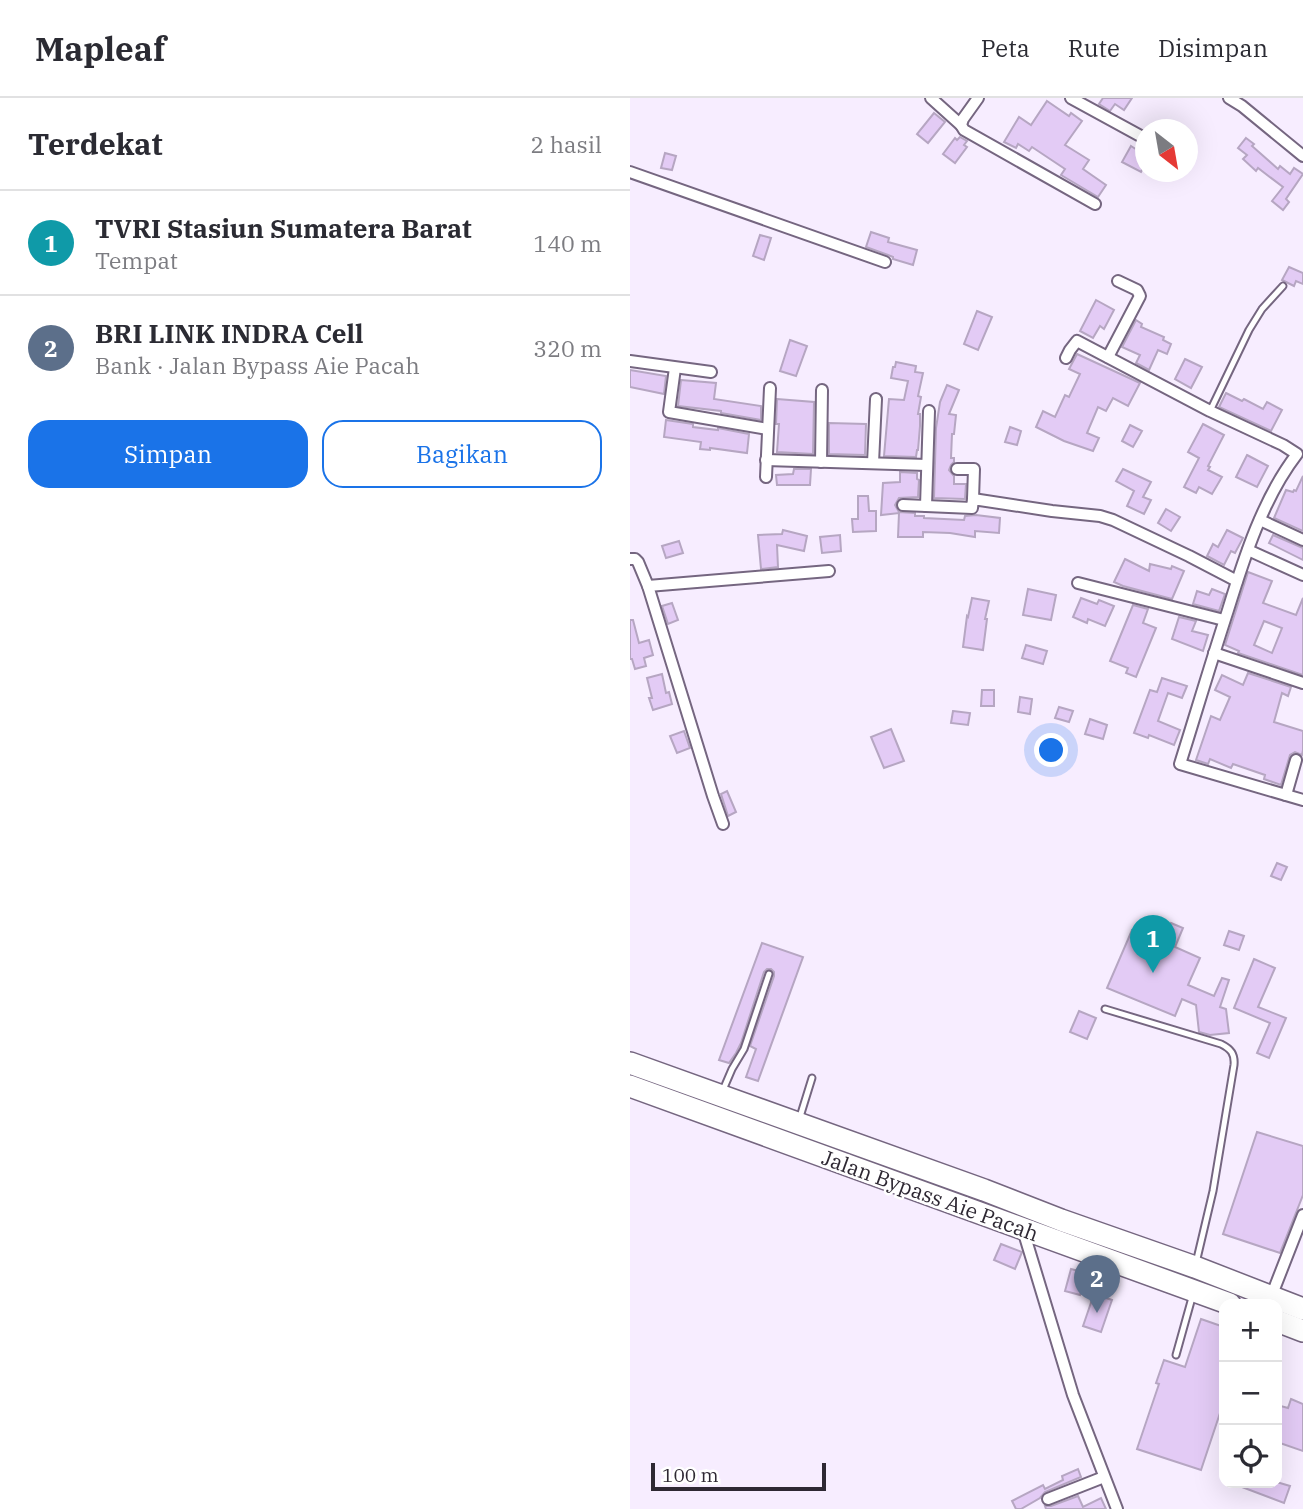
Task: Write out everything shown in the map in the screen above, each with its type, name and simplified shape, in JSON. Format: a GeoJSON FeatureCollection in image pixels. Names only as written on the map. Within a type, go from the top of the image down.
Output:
{"type":"FeatureCollection","features":[{"type":"Feature","properties":{"kind":"highway"},"geometry":{"type":"LineString","coordinates":[[630,1063],[1195,1267],[1303,1309]]}},
{"type":"Feature","properties":{"kind":"highway","name":"Jalan Bypass Aie Pacah"},"geometry":{"type":"LineString","coordinates":[[630,1086],[1219,1300]]}},
{"type":"Feature","properties":{"kind":"highway"},"geometry":{"type":"LineString","coordinates":[[766,1136],[775,1115]]}},
{"type":"Feature","properties":{"kind":"highway"},"geometry":{"type":"LineString","coordinates":[[1282,1323],[1303,1331]]}},
{"type":"Feature","properties":{"kind":"street"},"geometry":{"type":"LineString","coordinates":[[931,98],[964,130],[1095,204]]}},
{"type":"Feature","properties":{"kind":"street"},"geometry":{"type":"LineString","coordinates":[[961,125],[978,98]]}},
{"type":"Feature","properties":{"kind":"street"},"geometry":{"type":"LineString","coordinates":[[1070,98],[1135,133]]}},
{"type":"Feature","properties":{"kind":"street"},"geometry":{"type":"LineString","coordinates":[[1229,98],[1303,156]]}},
{"type":"Feature","properties":{"kind":"street"},"geometry":{"type":"LineString","coordinates":[[630,172],[885,262]]}},
{"type":"Feature","properties":{"kind":"street"},"geometry":{"type":"LineString","coordinates":[[1108,357],[1140,296],[1137,290],[1118,281]]}},
{"type":"Feature","properties":{"kind":"street"},"geometry":{"type":"LineString","coordinates":[[1066,358],[1077,341],[1210,411],[1300,451],[1285,470],[1248,550],[1180,764],[1303,800]]}},
{"type":"Feature","properties":{"kind":"street"},"geometry":{"type":"LineString","coordinates":[[630,361],[711,372]]}},
{"type":"Feature","properties":{"kind":"street"},"geometry":{"type":"LineString","coordinates":[[675,368],[669,412],[768,429]]}},
{"type":"Feature","properties":{"kind":"street"},"geometry":{"type":"LineString","coordinates":[[766,477],[770,388]]}},
{"type":"Feature","properties":{"kind":"street"},"geometry":{"type":"LineString","coordinates":[[821,462],[822,390]]}},
{"type":"Feature","properties":{"kind":"street"},"geometry":{"type":"LineString","coordinates":[[873,463],[876,399]]}},
{"type":"Feature","properties":{"kind":"street"},"geometry":{"type":"LineString","coordinates":[[926,506],[929,411]]}},
{"type":"Feature","properties":{"kind":"street"},"geometry":{"type":"LineString","coordinates":[[766,460],[927,465]]}},
{"type":"Feature","properties":{"kind":"street"},"geometry":{"type":"LineString","coordinates":[[904,505],[972,508],[974,469],[957,469]]}},
{"type":"Feature","properties":{"kind":"street"},"geometry":{"type":"LineString","coordinates":[[972,499],[1113,520],[1237,581]]}},
{"type":"Feature","properties":{"kind":"street"},"geometry":{"type":"LineString","coordinates":[[1260,520],[1303,540]]}},
{"type":"Feature","properties":{"kind":"street"},"geometry":{"type":"LineString","coordinates":[[1248,550],[1303,575]]}},
{"type":"Feature","properties":{"kind":"street"},"geometry":{"type":"LineString","coordinates":[[630,559],[638,562],[648,586],[723,824]]}},
{"type":"Feature","properties":{"kind":"street"},"geometry":{"type":"LineString","coordinates":[[648,586],[829,571]]}},
{"type":"Feature","properties":{"kind":"street"},"geometry":{"type":"LineString","coordinates":[[1078,583],[1224,620]]}},
{"type":"Feature","properties":{"kind":"street"},"geometry":{"type":"LineString","coordinates":[[1214,653],[1303,683]]}},
{"type":"Feature","properties":{"kind":"street"},"geometry":{"type":"LineString","coordinates":[[1286,795],[1296,760]]}},
{"type":"Feature","properties":{"kind":"street"},"geometry":{"type":"LineString","coordinates":[[1271,1297],[1303,1215]]}},
{"type":"Feature","properties":{"kind":"street"},"geometry":{"type":"LineString","coordinates":[[1022,1229],[1073,1395],[1117,1509]]}},
{"type":"Feature","properties":{"kind":"street"},"geometry":{"type":"LineString","coordinates":[[1048,1499],[1104,1477]]}},
{"type":"Feature","properties":{"kind":"lane"},"geometry":{"type":"LineString","coordinates":[[1210,411],[1249,330],[1262,309],[1283,286]]}},
{"type":"Feature","properties":{"kind":"lane"},"geometry":{"type":"LineString","coordinates":[[721,1096],[744,1049],[769,974]]}},
{"type":"Feature","properties":{"kind":"lane"},"geometry":{"type":"LineString","coordinates":[[1105,1009],[1221,1044],[1233,1052],[1234,1065],[1215,1178],[1195,1267]]}},
{"type":"Feature","properties":{"kind":"lane"},"geometry":{"type":"LineString","coordinates":[[799,1123],[812,1078]]}},
{"type":"Feature","properties":{"kind":"lane"},"geometry":{"type":"LineString","coordinates":[[1176,1355],[1194,1291]]}},
{"type":"Feature","properties":{"kind":"building"},"geometry":{"type":"Polygon","coordinates":[[[1103,98],[1132,98],[1124,110],[1115,104],[1110,111],[1099,104],[1103,98]]]}},
{"type":"Feature","properties":{"kind":"building"},"geometry":{"type":"Polygon","coordinates":[[[1047,101],[1069,116],[1071,113],[1082,121],[1065,145],[1089,160],[1083,169],[1106,185],[1098,197],[1061,175],[1065,169],[1032,147],[1029,151],[1018,144],[1016,148],[1004,142],[1019,117],[1031,125],[1047,101]]]}},
{"type":"Feature","properties":{"kind":"building"},"geometry":{"type":"Polygon","coordinates":[[[934,113],[945,122],[928,143],[917,134],[934,113]]]}},
{"type":"Feature","properties":{"kind":"building"},"geometry":{"type":"Polygon","coordinates":[[[960,137],[967,141],[964,145],[967,147],[955,163],[943,154],[955,138],[957,140],[960,137]]]}},
{"type":"Feature","properties":{"kind":"building"},"geometry":{"type":"Polygon","coordinates":[[[1246,138],[1278,169],[1280,166],[1290,174],[1294,168],[1303,174],[1286,199],[1289,202],[1283,210],[1272,201],[1283,187],[1258,168],[1256,171],[1243,159],[1247,155],[1238,148],[1246,138]]]}},
{"type":"Feature","properties":{"kind":"building"},"geometry":{"type":"Polygon","coordinates":[[[1131,146],[1135,149],[1135,169],[1122,162],[1131,146]]]}},
{"type":"Feature","properties":{"kind":"building"},"geometry":{"type":"Polygon","coordinates":[[[665,153],[676,156],[672,170],[661,168],[665,153]]]}},
{"type":"Feature","properties":{"kind":"building"},"geometry":{"type":"Polygon","coordinates":[[[871,232],[889,238],[888,242],[917,250],[913,265],[866,247],[871,232]]]}},
{"type":"Feature","properties":{"kind":"building"},"geometry":{"type":"Polygon","coordinates":[[[760,235],[771,238],[764,260],[753,256],[760,235]]]}},
{"type":"Feature","properties":{"kind":"building"},"geometry":{"type":"Polygon","coordinates":[[[1289,267],[1303,273],[1303,284],[1296,281],[1294,286],[1282,280],[1289,267]]]}},
{"type":"Feature","properties":{"kind":"building"},"geometry":{"type":"Polygon","coordinates":[[[1096,300],[1114,310],[1104,329],[1100,326],[1093,338],[1080,331],[1096,300]]]}},
{"type":"Feature","properties":{"kind":"building"},"geometry":{"type":"Polygon","coordinates":[[[977,311],[992,317],[978,350],[964,344],[977,311]]]}},
{"type":"Feature","properties":{"kind":"building"},"geometry":{"type":"Polygon","coordinates":[[[1136,320],[1142,324],[1141,327],[1164,337],[1163,340],[1171,344],[1167,354],[1158,350],[1149,370],[1136,363],[1140,355],[1122,347],[1136,320]]]}},
{"type":"Feature","properties":{"kind":"building"},"geometry":{"type":"Polygon","coordinates":[[[790,340],[807,346],[796,376],[780,371],[790,340]]]}},
{"type":"Feature","properties":{"kind":"building"},"geometry":{"type":"Polygon","coordinates":[[[1077,354],[1140,383],[1128,406],[1113,398],[1106,411],[1098,407],[1087,433],[1099,438],[1093,451],[1036,427],[1043,411],[1055,417],[1065,395],[1069,397],[1080,374],[1069,369],[1077,354]]]}},
{"type":"Feature","properties":{"kind":"building"},"geometry":{"type":"Polygon","coordinates":[[[1185,359],[1202,367],[1191,388],[1175,379],[1185,359]]]}},
{"type":"Feature","properties":{"kind":"building"},"geometry":{"type":"Polygon","coordinates":[[[896,362],[916,366],[915,372],[923,373],[918,396],[921,397],[916,457],[884,456],[889,399],[904,400],[908,381],[891,378],[896,362]]]}},
{"type":"Feature","properties":{"kind":"building"},"geometry":{"type":"Polygon","coordinates":[[[630,370],[666,376],[664,394],[630,387],[630,370]]]}},
{"type":"Feature","properties":{"kind":"building"},"geometry":{"type":"Polygon","coordinates":[[[681,380],[716,383],[714,399],[761,406],[761,420],[721,411],[678,406],[681,380]]]}},
{"type":"Feature","properties":{"kind":"building"},"geometry":{"type":"Polygon","coordinates":[[[947,385],[959,390],[949,414],[956,415],[952,434],[951,458],[954,458],[954,462],[949,470],[954,476],[954,484],[966,484],[965,499],[934,498],[936,428],[940,402],[947,385]]]}},
{"type":"Feature","properties":{"kind":"building"},"geometry":{"type":"Polygon","coordinates":[[[1226,393],[1263,409],[1267,402],[1282,410],[1271,431],[1219,407],[1226,393]]]}},
{"type":"Feature","properties":{"kind":"building"},"geometry":{"type":"Polygon","coordinates":[[[777,399],[814,402],[813,454],[777,452],[777,399]]]}},
{"type":"Feature","properties":{"kind":"building"},"geometry":{"type":"Polygon","coordinates":[[[666,420],[693,424],[693,427],[718,428],[749,434],[747,453],[700,449],[701,442],[664,437],[666,420]]]}},
{"type":"Feature","properties":{"kind":"building"},"geometry":{"type":"Polygon","coordinates":[[[829,423],[866,424],[865,455],[829,454],[829,423]]]}},
{"type":"Feature","properties":{"kind":"building"},"geometry":{"type":"Polygon","coordinates":[[[1203,424],[1224,435],[1208,466],[1208,470],[1222,477],[1212,494],[1199,487],[1196,493],[1184,487],[1199,458],[1188,452],[1203,424]]]}},
{"type":"Feature","properties":{"kind":"building"},"geometry":{"type":"Polygon","coordinates":[[[1130,425],[1142,431],[1133,447],[1122,441],[1130,425]]]}},
{"type":"Feature","properties":{"kind":"building"},"geometry":{"type":"Polygon","coordinates":[[[1010,427],[1021,431],[1017,445],[1005,442],[1010,427]]]}},
{"type":"Feature","properties":{"kind":"building"},"geometry":{"type":"Polygon","coordinates":[[[1247,455],[1268,466],[1257,487],[1236,477],[1247,455]]]}},
{"type":"Feature","properties":{"kind":"building"},"geometry":{"type":"Polygon","coordinates":[[[794,469],[811,469],[810,485],[777,485],[776,475],[793,474],[794,469]]]}},
{"type":"Feature","properties":{"kind":"building"},"geometry":{"type":"Polygon","coordinates":[[[1123,469],[1151,482],[1143,497],[1151,500],[1144,514],[1127,506],[1134,491],[1116,481],[1123,469]]]}},
{"type":"Feature","properties":{"kind":"building"},"geometry":{"type":"Polygon","coordinates":[[[900,472],[917,473],[919,480],[918,497],[899,498],[895,505],[899,512],[915,513],[915,516],[924,518],[964,520],[965,516],[976,515],[1000,518],[999,533],[975,531],[975,537],[923,532],[923,537],[898,537],[899,513],[881,515],[883,483],[900,482],[900,472]]]}},
{"type":"Feature","properties":{"kind":"building"},"geometry":{"type":"Polygon","coordinates":[[[1303,476],[1303,531],[1274,518],[1286,490],[1296,491],[1303,476]]]}},
{"type":"Feature","properties":{"kind":"building"},"geometry":{"type":"Polygon","coordinates":[[[858,496],[868,496],[869,511],[876,511],[876,531],[853,532],[852,519],[858,519],[858,496]]]}},
{"type":"Feature","properties":{"kind":"building"},"geometry":{"type":"Polygon","coordinates":[[[1166,509],[1180,517],[1171,531],[1158,523],[1166,509]]]}},
{"type":"Feature","properties":{"kind":"building"},"geometry":{"type":"Polygon","coordinates":[[[783,530],[807,536],[804,551],[777,545],[778,567],[761,569],[758,535],[782,534],[783,530]]]}},
{"type":"Feature","properties":{"kind":"building"},"geometry":{"type":"Polygon","coordinates":[[[1227,530],[1243,538],[1235,553],[1231,551],[1224,565],[1207,556],[1213,544],[1218,547],[1227,530]]]}},
{"type":"Feature","properties":{"kind":"building"},"geometry":{"type":"Polygon","coordinates":[[[840,535],[841,551],[822,553],[820,537],[840,535]]]}},
{"type":"Feature","properties":{"kind":"building"},"geometry":{"type":"Polygon","coordinates":[[[1273,535],[1303,548],[1303,560],[1269,543],[1273,535]]]}},
{"type":"Feature","properties":{"kind":"building"},"geometry":{"type":"Polygon","coordinates":[[[679,541],[683,553],[666,558],[662,546],[679,541]]]}},
{"type":"Feature","properties":{"kind":"building"},"geometry":{"type":"Polygon","coordinates":[[[1125,559],[1149,571],[1150,564],[1171,569],[1172,566],[1184,571],[1172,599],[1114,582],[1125,559]]]}},
{"type":"Feature","properties":{"kind":"building"},"geometry":{"type":"Polygon","coordinates":[[[1248,572],[1272,581],[1263,603],[1296,615],[1303,598],[1303,675],[1238,653],[1239,651],[1225,645],[1248,572]],[[1264,621],[1254,645],[1272,653],[1282,628],[1264,621]]]}},
{"type":"Feature","properties":{"kind":"building"},"geometry":{"type":"Polygon","coordinates":[[[1028,589],[1056,595],[1051,620],[1023,615],[1028,589]]]}},
{"type":"Feature","properties":{"kind":"building"},"geometry":{"type":"Polygon","coordinates":[[[1212,589],[1225,594],[1219,611],[1193,604],[1197,591],[1209,595],[1212,589]]]}},
{"type":"Feature","properties":{"kind":"building"},"geometry":{"type":"Polygon","coordinates":[[[972,598],[989,601],[983,650],[963,647],[972,598]]]}},
{"type":"Feature","properties":{"kind":"building"},"geometry":{"type":"Polygon","coordinates":[[[1081,598],[1097,604],[1099,600],[1114,606],[1105,626],[1088,619],[1087,623],[1073,617],[1081,598]]]}},
{"type":"Feature","properties":{"kind":"building"},"geometry":{"type":"Polygon","coordinates":[[[672,603],[678,620],[668,624],[662,606],[672,603]]]}},
{"type":"Feature","properties":{"kind":"building"},"geometry":{"type":"Polygon","coordinates":[[[1133,605],[1148,609],[1143,623],[1156,628],[1136,677],[1126,673],[1128,668],[1110,661],[1133,605]]]}},
{"type":"Feature","properties":{"kind":"building"},"geometry":{"type":"Polygon","coordinates":[[[1179,617],[1196,621],[1192,631],[1208,635],[1203,651],[1172,639],[1179,617]]]}},
{"type":"Feature","properties":{"kind":"building"},"geometry":{"type":"Polygon","coordinates":[[[630,620],[633,620],[639,643],[649,640],[653,655],[644,658],[646,666],[635,669],[630,659],[630,620]]]}},
{"type":"Feature","properties":{"kind":"building"},"geometry":{"type":"Polygon","coordinates":[[[1026,645],[1047,651],[1043,664],[1022,658],[1026,645]]]}},
{"type":"Feature","properties":{"kind":"building"},"geometry":{"type":"Polygon","coordinates":[[[1248,673],[1291,687],[1288,696],[1282,693],[1274,722],[1303,731],[1303,750],[1302,755],[1295,752],[1290,755],[1281,785],[1264,779],[1265,775],[1233,764],[1231,768],[1210,759],[1208,764],[1196,760],[1211,716],[1220,720],[1230,697],[1215,690],[1222,675],[1243,685],[1248,673]]]}},
{"type":"Feature","properties":{"kind":"building"},"geometry":{"type":"Polygon","coordinates":[[[662,674],[666,693],[669,692],[672,704],[653,710],[647,678],[662,674]]]}},
{"type":"Feature","properties":{"kind":"building"},"geometry":{"type":"Polygon","coordinates":[[[1162,678],[1187,686],[1182,698],[1168,693],[1158,721],[1180,730],[1174,745],[1149,735],[1148,738],[1134,733],[1150,690],[1157,692],[1162,678]]]}},
{"type":"Feature","properties":{"kind":"building"},"geometry":{"type":"Polygon","coordinates":[[[982,690],[994,690],[994,706],[981,706],[982,690]]]}},
{"type":"Feature","properties":{"kind":"building"},"geometry":{"type":"Polygon","coordinates":[[[1020,697],[1032,699],[1030,714],[1018,712],[1020,697]]]}},
{"type":"Feature","properties":{"kind":"building"},"geometry":{"type":"Polygon","coordinates":[[[1059,707],[1073,711],[1069,722],[1055,718],[1059,707]]]}},
{"type":"Feature","properties":{"kind":"building"},"geometry":{"type":"Polygon","coordinates":[[[953,711],[970,713],[968,725],[951,723],[953,711]]]}},
{"type":"Feature","properties":{"kind":"building"},"geometry":{"type":"Polygon","coordinates":[[[1090,719],[1107,725],[1103,739],[1085,734],[1090,719]]]}},
{"type":"Feature","properties":{"kind":"building"},"geometry":{"type":"Polygon","coordinates":[[[891,729],[904,761],[884,768],[871,737],[891,729]]]}},
{"type":"Feature","properties":{"kind":"building"},"geometry":{"type":"Polygon","coordinates":[[[684,731],[690,748],[677,753],[670,736],[684,731]]]}},
{"type":"Feature","properties":{"kind":"building"},"geometry":{"type":"Polygon","coordinates":[[[727,791],[736,812],[728,816],[721,794],[727,791]]]}},
{"type":"Feature","properties":{"kind":"building"},"geometry":{"type":"Polygon","coordinates":[[[1277,863],[1287,867],[1281,880],[1271,876],[1277,863]]]}},
{"type":"Feature","properties":{"kind":"building"},"geometry":{"type":"Polygon","coordinates":[[[1171,923],[1183,928],[1175,947],[1200,958],[1188,985],[1214,996],[1222,978],[1229,980],[1220,1007],[1226,1009],[1229,1033],[1210,1035],[1199,1032],[1196,1005],[1182,999],[1175,1016],[1107,988],[1132,930],[1163,942],[1171,923]]]}},
{"type":"Feature","properties":{"kind":"building"},"geometry":{"type":"Polygon","coordinates":[[[1229,931],[1244,936],[1239,950],[1224,945],[1229,931]]]}},
{"type":"Feature","properties":{"kind":"building"},"geometry":{"type":"Polygon","coordinates":[[[762,943],[803,957],[758,1081],[746,1077],[756,1049],[750,1046],[774,976],[771,969],[764,972],[736,1053],[729,1063],[719,1060],[762,943]]]}},
{"type":"Feature","properties":{"kind":"building"},"geometry":{"type":"Polygon","coordinates":[[[1254,959],[1275,968],[1258,1007],[1286,1018],[1269,1058],[1257,1053],[1270,1023],[1234,1008],[1254,959]]]}},
{"type":"Feature","properties":{"kind":"building"},"geometry":{"type":"Polygon","coordinates":[[[1079,1011],[1096,1018],[1087,1039],[1070,1032],[1079,1011]]]}},
{"type":"Feature","properties":{"kind":"building"},"geometry":{"type":"Polygon","coordinates":[[[1257,1132],[1303,1146],[1303,1195],[1280,1253],[1223,1234],[1257,1132]]]}},
{"type":"Feature","properties":{"kind":"building"},"geometry":{"type":"Polygon","coordinates":[[[1001,1244],[1022,1252],[1015,1269],[994,1260],[1001,1244]]]}},
{"type":"Feature","properties":{"kind":"building"},"geometry":{"type":"Polygon","coordinates":[[[1071,1269],[1086,1273],[1080,1295],[1065,1291],[1071,1269]]]}},
{"type":"Feature","properties":{"kind":"building"},"geometry":{"type":"Polygon","coordinates":[[[1094,1294],[1112,1300],[1101,1332],[1083,1326],[1094,1294]]]}},
{"type":"Feature","properties":{"kind":"building"},"geometry":{"type":"Polygon","coordinates":[[[1201,1319],[1219,1325],[1219,1416],[1201,1470],[1137,1449],[1159,1384],[1156,1383],[1164,1360],[1185,1367],[1201,1319]]]}},
{"type":"Feature","properties":{"kind":"building"},"geometry":{"type":"Polygon","coordinates":[[[1291,1399],[1303,1404],[1303,1451],[1282,1444],[1282,1406],[1288,1408],[1291,1399]]]}},
{"type":"Feature","properties":{"kind":"building"},"geometry":{"type":"Polygon","coordinates":[[[1078,1469],[1081,1477],[1045,1492],[1040,1498],[1016,1509],[1012,1501],[1043,1485],[1045,1489],[1063,1480],[1062,1476],[1078,1469]]]}},
{"type":"Feature","properties":{"kind":"building"},"geometry":{"type":"Polygon","coordinates":[[[1282,1484],[1290,1486],[1284,1503],[1245,1488],[1282,1488],[1282,1484]]]}},
{"type":"Feature","properties":{"kind":"building"},"geometry":{"type":"Polygon","coordinates":[[[1078,1496],[1083,1507],[1101,1498],[1106,1509],[1046,1509],[1045,1506],[1078,1496]]]}},
{"type":"Feature","properties":{"kind":"place","name":"TVRI Stasiun Sumatera Barat"},"geometry":{"type":"Point","coordinates":[1153,973]}},
{"type":"Feature","properties":{"kind":"place","name":"BRI LINK INDRA Cell"},"geometry":{"type":"Point","coordinates":[1097,1313]}}]}
